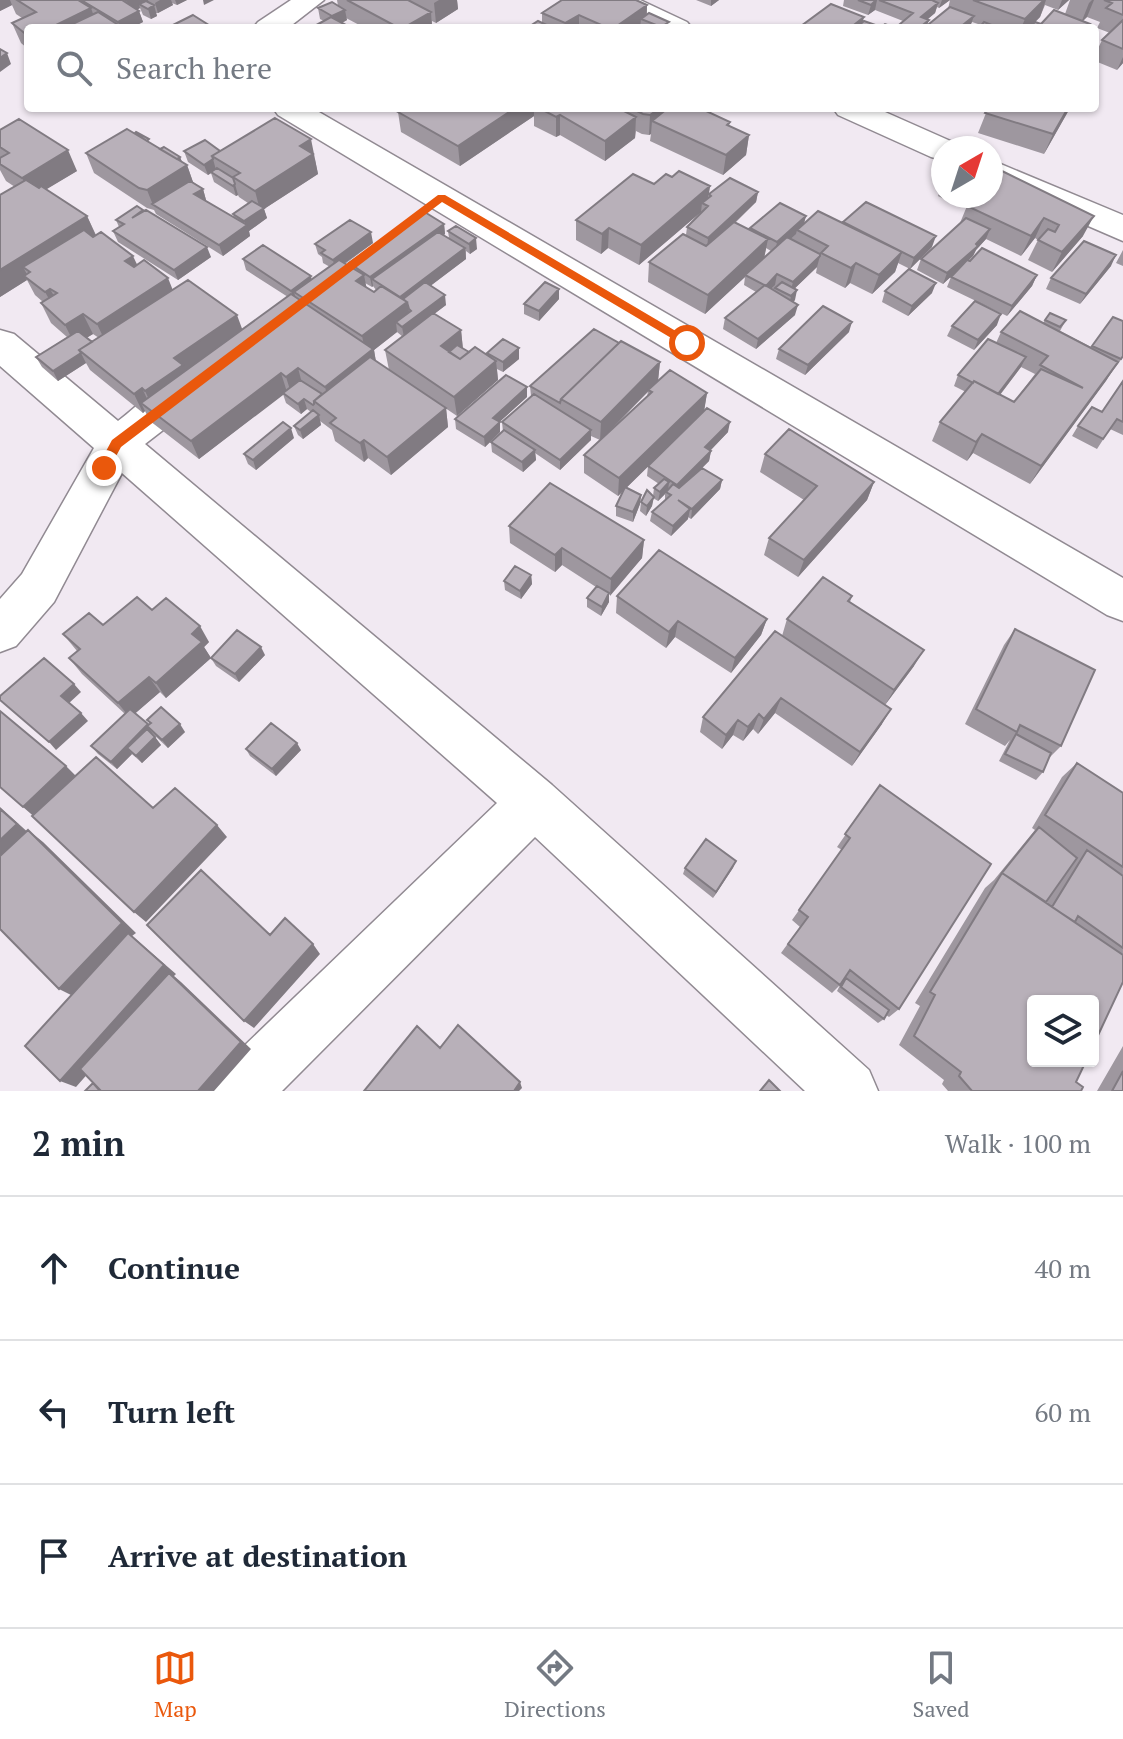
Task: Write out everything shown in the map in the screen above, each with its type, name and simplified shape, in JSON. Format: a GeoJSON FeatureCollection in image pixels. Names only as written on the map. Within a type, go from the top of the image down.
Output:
{"type":"FeatureCollection","features":[{"type":"Feature","properties":{"kind":"street"},"geometry":{"type":"LineString","coordinates":[[274,24],[310,0]]}},
{"type":"Feature","properties":{"kind":"street"},"geometry":{"type":"LineString","coordinates":[[617,0],[668,24]]}},
{"type":"Feature","properties":{"kind":"street"},"geometry":{"type":"LineString","coordinates":[[295,112],[429,207],[1123,601]]}},
{"type":"Feature","properties":{"kind":"street"},"geometry":{"type":"LineString","coordinates":[[858,112],[931,145]]}},
{"type":"Feature","properties":{"kind":"street"},"geometry":{"type":"LineString","coordinates":[[1003,176],[1123,229]]}},
{"type":"Feature","properties":{"kind":"street"},"geometry":{"type":"LineString","coordinates":[[0,344],[534,802],[848,1091]]}},
{"type":"Feature","properties":{"kind":"street"},"geometry":{"type":"LineString","coordinates":[[0,632],[38,588],[117,444],[229,358]]}},
{"type":"Feature","properties":{"kind":"street"},"geometry":{"type":"LineString","coordinates":[[240,1091],[534,802]]}},
{"type":"Feature","properties":{"kind":"building"},"geometry":{"type":"Polygon","coordinates":[[[17,0],[78,0],[91,8],[58,24],[24,24],[24,33],[12,23],[36,12],[17,0]]]}},
{"type":"Feature","properties":{"kind":"building"},"geometry":{"type":"Polygon","coordinates":[[[81,0],[122,0],[139,11],[118,22],[81,0]]]}},
{"type":"Feature","properties":{"kind":"building"},"geometry":{"type":"Polygon","coordinates":[[[347,0],[408,0],[431,12],[410,24],[392,24],[347,0]]]}},
{"type":"Feature","properties":{"kind":"building"},"geometry":{"type":"Polygon","coordinates":[[[562,0],[636,0],[647,5],[620,24],[599,24],[579,15],[565,23],[542,13],[562,0]]]}},
{"type":"Feature","properties":{"kind":"building"},"geometry":{"type":"Polygon","coordinates":[[[858,0],[876,0],[871,5],[858,0]]]}},
{"type":"Feature","properties":{"kind":"building"},"geometry":{"type":"Polygon","coordinates":[[[879,0],[932,0],[938,3],[921,17],[929,20],[924,24],[900,24],[913,13],[879,0]]]}},
{"type":"Feature","properties":{"kind":"building"},"geometry":{"type":"Polygon","coordinates":[[[973,0],[1044,0],[1025,19],[973,0]]]}},
{"type":"Feature","properties":{"kind":"building"},"geometry":{"type":"Polygon","coordinates":[[[1104,0],[1123,0],[1123,15],[1106,8],[1112,3],[1104,0]]]}},
{"type":"Feature","properties":{"kind":"building"},"geometry":{"type":"Polygon","coordinates":[[[146,1],[154,5],[148,9],[139,4],[146,1]]]}},
{"type":"Feature","properties":{"kind":"building"},"geometry":{"type":"Polygon","coordinates":[[[332,2],[345,10],[332,16],[318,8],[332,2]]]}},
{"type":"Feature","properties":{"kind":"building"},"geometry":{"type":"Polygon","coordinates":[[[831,4],[864,17],[855,24],[804,24],[831,4]]]}},
{"type":"Feature","properties":{"kind":"building"},"geometry":{"type":"Polygon","coordinates":[[[950,7],[974,16],[964,24],[929,24],[950,7]]]}},
{"type":"Feature","properties":{"kind":"building"},"geometry":{"type":"Polygon","coordinates":[[[1054,10],[1090,24],[1041,24],[1054,10]]]}},
{"type":"Feature","properties":{"kind":"building"},"geometry":{"type":"Polygon","coordinates":[[[98,12],[117,24],[72,24],[98,12]]]}},
{"type":"Feature","properties":{"kind":"building"},"geometry":{"type":"Polygon","coordinates":[[[649,13],[669,22],[654,24],[641,19],[649,13]]]}},
{"type":"Feature","properties":{"kind":"building"},"geometry":{"type":"Polygon","coordinates":[[[193,15],[207,24],[175,24],[193,15]]]}},
{"type":"Feature","properties":{"kind":"building"},"geometry":{"type":"Polygon","coordinates":[[[331,17],[344,24],[318,24],[331,17]]]}},
{"type":"Feature","properties":{"kind":"building"},"geometry":{"type":"Polygon","coordinates":[[[1123,20],[1123,49],[1102,40],[1123,20]]]}},
{"type":"Feature","properties":{"kind":"building"},"geometry":{"type":"Polygon","coordinates":[[[398,112],[509,112],[458,146],[398,112]]]}},
{"type":"Feature","properties":{"kind":"building"},"geometry":{"type":"Polygon","coordinates":[[[547,112],[626,112],[636,117],[605,141],[560,115],[556,117],[547,112]]]}},
{"type":"Feature","properties":{"kind":"building"},"geometry":{"type":"Polygon","coordinates":[[[663,112],[708,112],[749,135],[726,155],[652,121],[663,112]]]}},
{"type":"Feature","properties":{"kind":"building"},"geometry":{"type":"Polygon","coordinates":[[[986,112],[1066,112],[1053,134],[986,112]]]}},
{"type":"Feature","properties":{"kind":"building"},"geometry":{"type":"Polygon","coordinates":[[[275,118],[311,139],[300,146],[313,154],[255,191],[233,177],[240,173],[212,156],[275,118]]]}},
{"type":"Feature","properties":{"kind":"building"},"geometry":{"type":"Polygon","coordinates":[[[19,119],[68,150],[22,178],[0,164],[0,158],[9,153],[0,147],[0,130],[19,119]]]}},
{"type":"Feature","properties":{"kind":"building"},"geometry":{"type":"Polygon","coordinates":[[[127,129],[187,165],[147,190],[139,188],[86,153],[127,129]]]}},
{"type":"Feature","properties":{"kind":"building"},"geometry":{"type":"Polygon","coordinates":[[[205,140],[220,151],[204,165],[184,151],[205,140]]]}},
{"type":"Feature","properties":{"kind":"building"},"geometry":{"type":"Polygon","coordinates":[[[164,147],[180,157],[177,159],[160,149],[164,147]]]}},
{"type":"Feature","properties":{"kind":"building"},"geometry":{"type":"Polygon","coordinates":[[[217,168],[233,178],[233,186],[211,172],[217,168]]]}},
{"type":"Feature","properties":{"kind":"building"},"geometry":{"type":"Polygon","coordinates":[[[679,171],[710,186],[641,245],[609,228],[602,234],[576,220],[633,174],[654,184],[666,174],[672,177],[679,171]]]}},
{"type":"Feature","properties":{"kind":"building"},"geometry":{"type":"Polygon","coordinates":[[[1003,171],[1094,216],[1062,252],[1038,240],[1048,229],[1055,232],[1059,225],[1044,218],[1031,236],[971,208],[1003,208],[1003,171]]]}},
{"type":"Feature","properties":{"kind":"building"},"geometry":{"type":"Polygon","coordinates":[[[730,178],[758,192],[708,238],[687,227],[708,206],[702,203],[711,196],[709,194],[730,178]]]}},
{"type":"Feature","properties":{"kind":"building"},"geometry":{"type":"Polygon","coordinates":[[[26,180],[39,188],[41,186],[87,216],[0,270],[0,195],[26,180]]]}},
{"type":"Feature","properties":{"kind":"building"},"geometry":{"type":"Polygon","coordinates":[[[190,181],[203,189],[194,194],[247,225],[219,245],[152,204],[190,181]]]}},
{"type":"Feature","properties":{"kind":"building"},"geometry":{"type":"Polygon","coordinates":[[[252,201],[264,208],[244,221],[233,214],[252,201]]]}},
{"type":"Feature","properties":{"kind":"building"},"geometry":{"type":"Polygon","coordinates":[[[866,202],[936,236],[914,258],[843,222],[866,202]]]}},
{"type":"Feature","properties":{"kind":"building"},"geometry":{"type":"Polygon","coordinates":[[[780,203],[806,216],[777,242],[750,228],[780,203]]]}},
{"type":"Feature","properties":{"kind":"building"},"geometry":{"type":"Polygon","coordinates":[[[137,206],[143,210],[132,218],[146,210],[207,247],[174,270],[113,231],[124,224],[116,220],[137,206]]]}},
{"type":"Feature","properties":{"kind":"building"},"geometry":{"type":"Polygon","coordinates":[[[423,211],[444,224],[370,277],[349,263],[423,211]]]}},
{"type":"Feature","properties":{"kind":"building"},"geometry":{"type":"Polygon","coordinates":[[[818,211],[902,252],[879,275],[856,263],[851,268],[821,253],[828,246],[797,230],[818,211]]]}},
{"type":"Feature","properties":{"kind":"building"},"geometry":{"type":"Polygon","coordinates":[[[966,218],[990,229],[976,244],[978,246],[947,273],[921,259],[966,218]]]}},
{"type":"Feature","properties":{"kind":"building"},"geometry":{"type":"Polygon","coordinates":[[[350,220],[371,232],[333,260],[321,253],[325,250],[315,244],[350,220]]]}},
{"type":"Feature","properties":{"kind":"building"},"geometry":{"type":"Polygon","coordinates":[[[734,222],[768,239],[708,295],[649,262],[683,234],[706,246],[734,222]]]}},
{"type":"Feature","properties":{"kind":"building"},"geometry":{"type":"Polygon","coordinates":[[[456,226],[476,238],[469,244],[448,231],[456,226]]]}},
{"type":"Feature","properties":{"kind":"building"},"geometry":{"type":"Polygon","coordinates":[[[84,230],[93,237],[101,232],[133,256],[125,261],[134,267],[144,260],[168,278],[97,324],[83,314],[65,325],[41,303],[57,293],[50,289],[45,292],[24,276],[30,272],[23,267],[84,230]]]}},
{"type":"Feature","properties":{"kind":"building"},"geometry":{"type":"Polygon","coordinates":[[[438,232],[465,248],[400,297],[372,279],[438,232]]]}},
{"type":"Feature","properties":{"kind":"building"},"geometry":{"type":"Polygon","coordinates":[[[787,237],[820,256],[793,282],[777,274],[766,286],[745,275],[787,237]]]}},
{"type":"Feature","properties":{"kind":"building"},"geometry":{"type":"Polygon","coordinates":[[[1084,241],[1116,255],[1086,294],[1051,278],[1084,241]]]}},
{"type":"Feature","properties":{"kind":"building"},"geometry":{"type":"Polygon","coordinates":[[[263,245],[311,276],[291,291],[243,259],[263,245]]]}},
{"type":"Feature","properties":{"kind":"building"},"geometry":{"type":"Polygon","coordinates":[[[982,248],[1037,275],[1012,306],[951,277],[982,248]]]}},
{"type":"Feature","properties":{"kind":"building"},"geometry":{"type":"Polygon","coordinates":[[[339,260],[364,275],[356,281],[374,292],[381,286],[407,302],[362,336],[294,292],[339,260]]]}},
{"type":"Feature","properties":{"kind":"building"},"geometry":{"type":"Polygon","coordinates":[[[909,269],[936,283],[912,306],[885,291],[909,269]]]}},
{"type":"Feature","properties":{"kind":"building"},"geometry":{"type":"Polygon","coordinates":[[[188,280],[237,315],[174,358],[183,365],[145,391],[142,388],[134,394],[79,350],[188,280]]]}},
{"type":"Feature","properties":{"kind":"building"},"geometry":{"type":"Polygon","coordinates":[[[425,282],[445,295],[402,327],[396,322],[411,311],[403,299],[425,282]]]}},
{"type":"Feature","properties":{"kind":"building"},"geometry":{"type":"Polygon","coordinates":[[[545,282],[559,289],[539,311],[524,304],[545,282]]]}},
{"type":"Feature","properties":{"kind":"building"},"geometry":{"type":"Polygon","coordinates":[[[782,282],[797,290],[791,296],[775,288],[782,282]]]}},
{"type":"Feature","properties":{"kind":"building"},"geometry":{"type":"Polygon","coordinates":[[[765,285],[798,305],[758,339],[725,318],[765,285]]]}},
{"type":"Feature","properties":{"kind":"building"},"geometry":{"type":"Polygon","coordinates":[[[291,294],[373,349],[325,387],[298,368],[286,377],[281,373],[191,441],[141,403],[291,294]]]}},
{"type":"Feature","properties":{"kind":"building"},"geometry":{"type":"Polygon","coordinates":[[[975,301],[1001,314],[978,340],[952,326],[975,301]]]}},
{"type":"Feature","properties":{"kind":"building"},"geometry":{"type":"Polygon","coordinates":[[[823,306],[852,322],[808,365],[779,349],[823,306]]]}},
{"type":"Feature","properties":{"kind":"building"},"geometry":{"type":"Polygon","coordinates":[[[1020,311],[1118,362],[1041,466],[982,434],[976,442],[940,422],[974,381],[1014,402],[1041,369],[1083,388],[1040,365],[1048,356],[1001,332],[1020,311]]]}},
{"type":"Feature","properties":{"kind":"building"},"geometry":{"type":"Polygon","coordinates":[[[433,313],[461,330],[441,346],[460,359],[475,347],[496,361],[454,397],[385,350],[433,313]]]}},
{"type":"Feature","properties":{"kind":"building"},"geometry":{"type":"Polygon","coordinates":[[[1050,313],[1066,320],[1060,327],[1045,320],[1050,313]]]}},
{"type":"Feature","properties":{"kind":"building"},"geometry":{"type":"Polygon","coordinates":[[[1113,317],[1123,321],[1121,359],[1092,346],[1113,317]]]}},
{"type":"Feature","properties":{"kind":"building"},"geometry":{"type":"Polygon","coordinates":[[[594,329],[619,343],[560,403],[530,386],[594,329]]]}},
{"type":"Feature","properties":{"kind":"building"},"geometry":{"type":"Polygon","coordinates":[[[78,331],[92,342],[53,371],[36,357],[78,331]]]}},
{"type":"Feature","properties":{"kind":"building"},"geometry":{"type":"Polygon","coordinates":[[[503,339],[519,348],[503,362],[487,353],[503,339]]]}},
{"type":"Feature","properties":{"kind":"building"},"geometry":{"type":"Polygon","coordinates":[[[988,339],[1026,357],[998,394],[958,375],[988,339]]]}},
{"type":"Feature","properties":{"kind":"building"},"geometry":{"type":"Polygon","coordinates":[[[621,341],[660,362],[601,422],[561,399],[621,341]]]}},
{"type":"Feature","properties":{"kind":"building"},"geometry":{"type":"Polygon","coordinates":[[[457,345],[469,352],[460,359],[449,352],[457,345]]]}},
{"type":"Feature","properties":{"kind":"building"},"geometry":{"type":"Polygon","coordinates":[[[370,357],[446,408],[387,457],[364,440],[360,443],[330,423],[336,418],[314,401],[370,357]]]}},
{"type":"Feature","properties":{"kind":"building"},"geometry":{"type":"Polygon","coordinates":[[[670,370],[707,393],[619,478],[584,455],[652,392],[648,390],[670,370]]]}},
{"type":"Feature","properties":{"kind":"building"},"geometry":{"type":"Polygon","coordinates":[[[506,375],[527,387],[493,418],[500,422],[484,437],[455,419],[506,375]]]}},
{"type":"Feature","properties":{"kind":"building"},"geometry":{"type":"Polygon","coordinates":[[[300,380],[322,394],[313,405],[304,399],[298,404],[283,393],[300,380]]]}},
{"type":"Feature","properties":{"kind":"building"},"geometry":{"type":"Polygon","coordinates":[[[1123,381],[1123,422],[1117,419],[1103,439],[1078,426],[1092,407],[1102,412],[1123,381]]]}},
{"type":"Feature","properties":{"kind":"building"},"geometry":{"type":"Polygon","coordinates":[[[534,394],[591,430],[560,460],[502,422],[534,394]]]}},
{"type":"Feature","properties":{"kind":"building"},"geometry":{"type":"Polygon","coordinates":[[[707,408],[730,422],[705,447],[711,451],[677,485],[648,466],[707,408]]]}},
{"type":"Feature","properties":{"kind":"building"},"geometry":{"type":"Polygon","coordinates":[[[313,410],[319,415],[300,430],[294,426],[313,410]]]}},
{"type":"Feature","properties":{"kind":"building"},"geometry":{"type":"Polygon","coordinates":[[[283,422],[291,428],[253,460],[244,454],[283,422]]]}},
{"type":"Feature","properties":{"kind":"building"},"geometry":{"type":"Polygon","coordinates":[[[789,429],[874,482],[804,560],[769,538],[817,486],[765,454],[789,429]]]}},
{"type":"Feature","properties":{"kind":"building"},"geometry":{"type":"Polygon","coordinates":[[[504,430],[535,450],[522,462],[491,442],[504,430]]]}},
{"type":"Feature","properties":{"kind":"building"},"geometry":{"type":"Polygon","coordinates":[[[702,468],[722,480],[692,509],[678,500],[690,509],[673,526],[652,512],[671,495],[666,492],[673,484],[679,488],[702,468]]]}},
{"type":"Feature","properties":{"kind":"building"},"geometry":{"type":"Polygon","coordinates":[[[664,479],[669,482],[660,492],[654,488],[664,479]]]}},
{"type":"Feature","properties":{"kind":"building"},"geometry":{"type":"Polygon","coordinates":[[[550,483],[644,540],[611,579],[562,548],[555,555],[509,526],[550,483]]]}},
{"type":"Feature","properties":{"kind":"building"},"geometry":{"type":"Polygon","coordinates":[[[625,487],[641,495],[633,512],[616,506],[625,487]]]}},
{"type":"Feature","properties":{"kind":"building"},"geometry":{"type":"Polygon","coordinates":[[[647,490],[654,497],[647,506],[641,502],[647,490]]]}},
{"type":"Feature","properties":{"kind":"building"},"geometry":{"type":"Polygon","coordinates":[[[659,550],[767,619],[735,658],[678,621],[669,632],[617,596],[659,550]]]}},
{"type":"Feature","properties":{"kind":"building"},"geometry":{"type":"Polygon","coordinates":[[[515,566],[531,575],[520,591],[504,581],[515,566]]]}},
{"type":"Feature","properties":{"kind":"building"},"geometry":{"type":"Polygon","coordinates":[[[823,577],[852,596],[848,601],[924,650],[894,690],[787,619],[823,577]]]}},
{"type":"Feature","properties":{"kind":"building"},"geometry":{"type":"Polygon","coordinates":[[[597,586],[609,593],[602,607],[587,598],[597,586]]]}},
{"type":"Feature","properties":{"kind":"building"},"geometry":{"type":"Polygon","coordinates":[[[137,597],[152,610],[166,598],[200,626],[192,634],[202,642],[156,683],[149,677],[118,703],[69,658],[80,649],[63,634],[89,613],[103,625],[137,597]]]}},
{"type":"Feature","properties":{"kind":"building"},"geometry":{"type":"Polygon","coordinates":[[[1015,629],[1095,670],[1061,746],[1020,725],[1017,732],[976,709],[1015,629]]]}},
{"type":"Feature","properties":{"kind":"building"},"geometry":{"type":"Polygon","coordinates":[[[237,630],[261,647],[235,674],[211,658],[237,630]]]}},
{"type":"Feature","properties":{"kind":"building"},"geometry":{"type":"Polygon","coordinates":[[[775,631],[891,709],[860,752],[781,698],[764,719],[759,714],[748,727],[738,720],[726,735],[703,717],[775,631]]]}},
{"type":"Feature","properties":{"kind":"building"},"geometry":{"type":"Polygon","coordinates":[[[44,658],[74,684],[61,696],[81,713],[49,742],[0,700],[0,696],[44,658]]]}},
{"type":"Feature","properties":{"kind":"building"},"geometry":{"type":"Polygon","coordinates":[[[161,707],[180,724],[162,740],[147,726],[151,723],[147,720],[161,707]]]}},
{"type":"Feature","properties":{"kind":"building"},"geometry":{"type":"Polygon","coordinates":[[[130,709],[148,724],[111,762],[91,746],[130,709]]]}},
{"type":"Feature","properties":{"kind":"building"},"geometry":{"type":"Polygon","coordinates":[[[0,711],[66,766],[23,807],[0,787],[0,711]]]}},
{"type":"Feature","properties":{"kind":"building"},"geometry":{"type":"Polygon","coordinates":[[[271,723],[297,743],[272,769],[246,749],[271,723]]]}},
{"type":"Feature","properties":{"kind":"building"},"geometry":{"type":"Polygon","coordinates":[[[147,729],[155,737],[136,756],[127,748],[147,729]]]}},
{"type":"Feature","properties":{"kind":"building"},"geometry":{"type":"Polygon","coordinates":[[[1016,734],[1051,753],[1043,772],[1005,754],[1016,734]]]}},
{"type":"Feature","properties":{"kind":"building"},"geometry":{"type":"Polygon","coordinates":[[[96,757],[153,808],[175,788],[217,825],[134,912],[32,816],[96,757]]]}},
{"type":"Feature","properties":{"kind":"building"},"geometry":{"type":"Polygon","coordinates":[[[1077,763],[1123,793],[1123,867],[1045,815],[1077,763]]]}},
{"type":"Feature","properties":{"kind":"building"},"geometry":{"type":"Polygon","coordinates":[[[880,785],[991,864],[899,1009],[850,970],[840,985],[788,944],[808,917],[799,910],[850,838],[845,834],[880,785]]]}},
{"type":"Feature","properties":{"kind":"building"},"geometry":{"type":"Polygon","coordinates":[[[0,809],[17,824],[0,840],[0,809]]]}},
{"type":"Feature","properties":{"kind":"building"},"geometry":{"type":"Polygon","coordinates":[[[1039,827],[1077,858],[1046,902],[1001,874],[1039,827]]]}},
{"type":"Feature","properties":{"kind":"building"},"geometry":{"type":"Polygon","coordinates":[[[28,830],[122,923],[59,989],[0,929],[0,856],[28,830]]]}},
{"type":"Feature","properties":{"kind":"building"},"geometry":{"type":"Polygon","coordinates":[[[706,839],[736,861],[716,892],[685,868],[706,839]]]}},
{"type":"Feature","properties":{"kind":"building"},"geometry":{"type":"Polygon","coordinates":[[[1087,850],[1123,876],[1123,948],[1078,916],[1075,922],[1052,907],[1087,850]]]}},
{"type":"Feature","properties":{"kind":"building"},"geometry":{"type":"Polygon","coordinates":[[[201,870],[270,935],[285,918],[313,944],[244,1021],[147,925],[201,870]]]}},
{"type":"Feature","properties":{"kind":"building"},"geometry":{"type":"Polygon","coordinates":[[[1002,873],[1123,955],[1123,982],[1099,1033],[1099,995],[1027,995],[1027,1067],[1083,1067],[1076,1082],[1083,1087],[1081,1091],[972,1091],[959,1076],[961,1072],[914,1036],[935,995],[930,992],[1002,873]]]}},
{"type":"Feature","properties":{"kind":"building"},"geometry":{"type":"Polygon","coordinates":[[[128,933],[164,965],[60,1081],[25,1046],[128,933]]]}},
{"type":"Feature","properties":{"kind":"building"},"geometry":{"type":"Polygon","coordinates":[[[169,973],[241,1042],[198,1091],[101,1091],[80,1069],[169,973]]]}},
{"type":"Feature","properties":{"kind":"building"},"geometry":{"type":"Polygon","coordinates":[[[846,978],[889,1010],[884,1019],[841,987],[846,978]]]}},
{"type":"Feature","properties":{"kind":"building"},"geometry":{"type":"Polygon","coordinates":[[[458,1025],[520,1082],[514,1091],[364,1091],[417,1026],[440,1048],[458,1025]]]}},
{"type":"Feature","properties":{"kind":"building"},"geometry":{"type":"Polygon","coordinates":[[[1123,1071],[1123,1091],[1112,1091],[1123,1071]]]}},
{"type":"Feature","properties":{"kind":"building"},"geometry":{"type":"Polygon","coordinates":[[[769,1080],[780,1091],[760,1091],[769,1080]]]}},
{"type":"Feature","properties":{"kind":"building"},"geometry":{"type":"Polygon","coordinates":[[[93,1083],[100,1091],[85,1091],[93,1083]]]}},
{"type":"Feature","properties":{"kind":"route"},"geometry":{"type":"LineString","coordinates":[[104,468],[117,444],[442,198],[687,343]]}}]}
